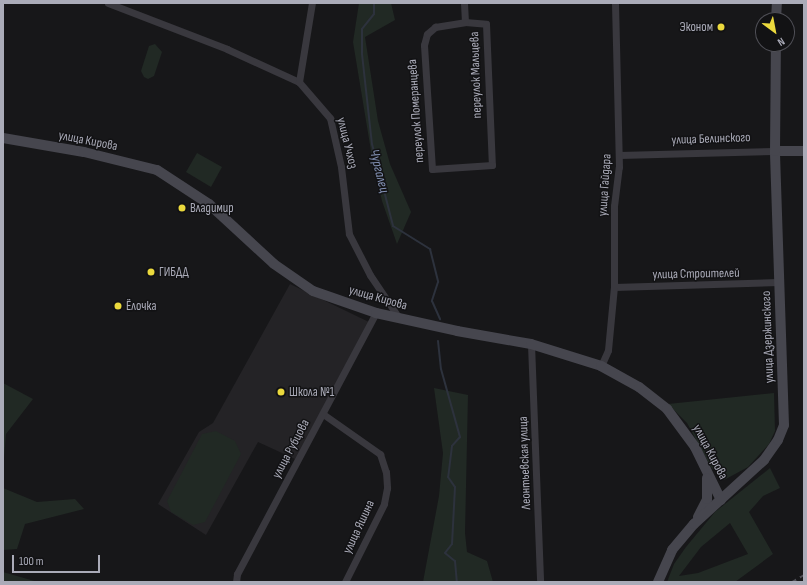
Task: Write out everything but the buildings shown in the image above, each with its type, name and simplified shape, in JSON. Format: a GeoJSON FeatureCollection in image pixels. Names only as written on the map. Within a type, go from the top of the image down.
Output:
{"type":"FeatureCollection","features":[{"type":"Feature","properties":{"kind":"main road","name":"улица Дзержинского"},"geometry":{"type":"LineString","coordinates":[[658,582],[672,550],[694,524],[737,486],[773,450],[784,425],[775,150],[776,52]]}},
{"type":"Feature","properties":{"kind":"main road","name":"улица Кирова"},"geometry":{"type":"LineString","coordinates":[[3,138],[84,152],[157,170],[209,204],[274,264],[313,291],[399,318],[531,344],[601,366],[640,387],[667,409],[686,432],[721,500]]}},
{"type":"Feature","properties":{"kind":"main road","name":"улица Белинского"},"geometry":{"type":"LineString","coordinates":[[775,150],[804,150]]}},
{"type":"Feature","properties":{"kind":"main road"},"geometry":{"type":"LineString","coordinates":[[694,524],[707,499],[709,490],[704,465]]}},
{"type":"Feature","properties":{"kind":"main road"},"geometry":{"type":"LineString","coordinates":[[712,481],[723,489],[737,486]]}},
{"type":"Feature","properties":{"kind":"street","name":"улица Учхоз"},"geometry":{"type":"LineString","coordinates":[[108,3],[227,49],[299,82],[330,118],[341,167],[349,234],[370,275],[399,318]]}},
{"type":"Feature","properties":{"kind":"street","name":"переулок Мальцева"},"geometry":{"type":"LineString","coordinates":[[464,3],[465,22],[486,24],[492,165]]}},
{"type":"Feature","properties":{"kind":"street","name":"улица Гайдара"},"geometry":{"type":"LineString","coordinates":[[601,366],[608,350],[614,287],[614,206],[619,155],[615,3]]}},
{"type":"Feature","properties":{"kind":"street"},"geometry":{"type":"LineString","coordinates":[[299,82],[311,4]]}},
{"type":"Feature","properties":{"kind":"street","name":"переулок Померанцева"},"geometry":{"type":"LineString","coordinates":[[465,22],[435,27],[427,34],[424,44],[432,169],[492,165]]}},
{"type":"Feature","properties":{"kind":"street","name":"улица Белинского"},"geometry":{"type":"LineString","coordinates":[[619,155],[775,150]]}},
{"type":"Feature","properties":{"kind":"street","name":"улица Строителей"},"geometry":{"type":"LineString","coordinates":[[614,287],[779,282]]}},
{"type":"Feature","properties":{"kind":"street","name":"улица Рубцова"},"geometry":{"type":"LineString","coordinates":[[236,582],[237,574],[376,312]]}},
{"type":"Feature","properties":{"kind":"street","name":"Леонтьевская улица"},"geometry":{"type":"LineString","coordinates":[[531,344],[540,582]]}},
{"type":"Feature","properties":{"kind":"street","name":"улица Яшина"},"geometry":{"type":"LineString","coordinates":[[323,414],[380,454],[386,472],[387,488],[384,504],[345,582]]}},
{"type":"Feature","properties":{"kind":"shaded area"},"geometry":{"type":"Polygon","coordinates":[[[359,3],[391,3],[395,20],[365,37],[378,121],[390,164],[411,212],[397,244],[382,201],[372,157],[353,42],[359,3]]]}},
{"type":"Feature","properties":{"kind":"shaded area"},"geometry":{"type":"Polygon","coordinates":[[[155,44],[162,52],[154,76],[148,79],[144,77],[141,71],[149,46],[155,44]]]}},
{"type":"Feature","properties":{"kind":"shaded area"},"geometry":{"type":"Polygon","coordinates":[[[197,153],[222,167],[211,187],[186,172],[197,153]]]}},
{"type":"Feature","properties":{"kind":"shaded area","name":"Школа №1"},"geometry":{"type":"Polygon","coordinates":[[[290,284],[369,322],[295,459],[258,442],[206,535],[158,504],[199,432],[213,423],[290,284]]]}},
{"type":"Feature","properties":{"kind":"shaded area"},"geometry":{"type":"Polygon","coordinates":[[[3,383],[33,399],[6,434],[3,470],[3,383]]]}},
{"type":"Feature","properties":{"kind":"shaded area"},"geometry":{"type":"Polygon","coordinates":[[[434,388],[468,395],[465,533],[467,552],[487,561],[493,582],[423,582],[439,496],[443,453],[434,388]]]}},
{"type":"Feature","properties":{"kind":"shaded area"},"geometry":{"type":"Polygon","coordinates":[[[774,393],[775,431],[769,444],[748,467],[724,480],[711,467],[687,423],[668,404],[774,393]]]}},
{"type":"Feature","properties":{"kind":"shaded area"},"geometry":{"type":"Polygon","coordinates":[[[216,431],[235,441],[241,454],[205,522],[193,525],[171,512],[167,501],[202,434],[216,431]]]}},
{"type":"Feature","properties":{"kind":"shaded area"},"geometry":{"type":"Polygon","coordinates":[[[770,468],[780,488],[763,496],[749,512],[773,554],[735,582],[667,582],[674,564],[715,512],[770,468]],[[730,523],[701,547],[679,576],[698,573],[748,554],[730,523]]]}},
{"type":"Feature","properties":{"kind":"shaded area"},"geometry":{"type":"Polygon","coordinates":[[[3,488],[37,502],[75,499],[84,509],[25,524],[17,549],[3,550],[3,488]]]}},
{"type":"Feature","properties":{"kind":"shaded area"},"geometry":{"type":"Polygon","coordinates":[[[3,572],[38,582],[3,582],[3,572]]]}},
{"type":"Feature","properties":{"kind":"waterway","name":"Чургалец"},"geometry":{"type":"LineString","coordinates":[[374,3],[374,14],[362,29],[362,54],[372,144],[393,226],[430,249],[438,282],[432,301],[440,319]]}},
{"type":"Feature","properties":{"kind":"waterway","name":"Чургалец"},"geometry":{"type":"LineString","coordinates":[[438,341],[441,369],[460,437],[452,446],[448,477],[455,487],[452,544],[445,553],[455,561],[457,582]]}},
{"type":"Feature","properties":{"kind":"railway"},"geometry":{"type":"LineString","coordinates":[[792,582],[804,575]]}},
{"type":"Feature","properties":{"kind":"place","name":"Эконом"},"geometry":{"type":"Point","coordinates":[721,27]}},
{"type":"Feature","properties":{"kind":"place","name":"Владимир"},"geometry":{"type":"Point","coordinates":[182,208]}},
{"type":"Feature","properties":{"kind":"place","name":"ГИБДД"},"geometry":{"type":"Point","coordinates":[151,272]}},
{"type":"Feature","properties":{"kind":"place","name":"Ёлочка"},"geometry":{"type":"Point","coordinates":[118,306]}},
{"type":"Feature","properties":{"kind":"place","name":"Школа №1"},"geometry":{"type":"Point","coordinates":[281,392]}}]}
